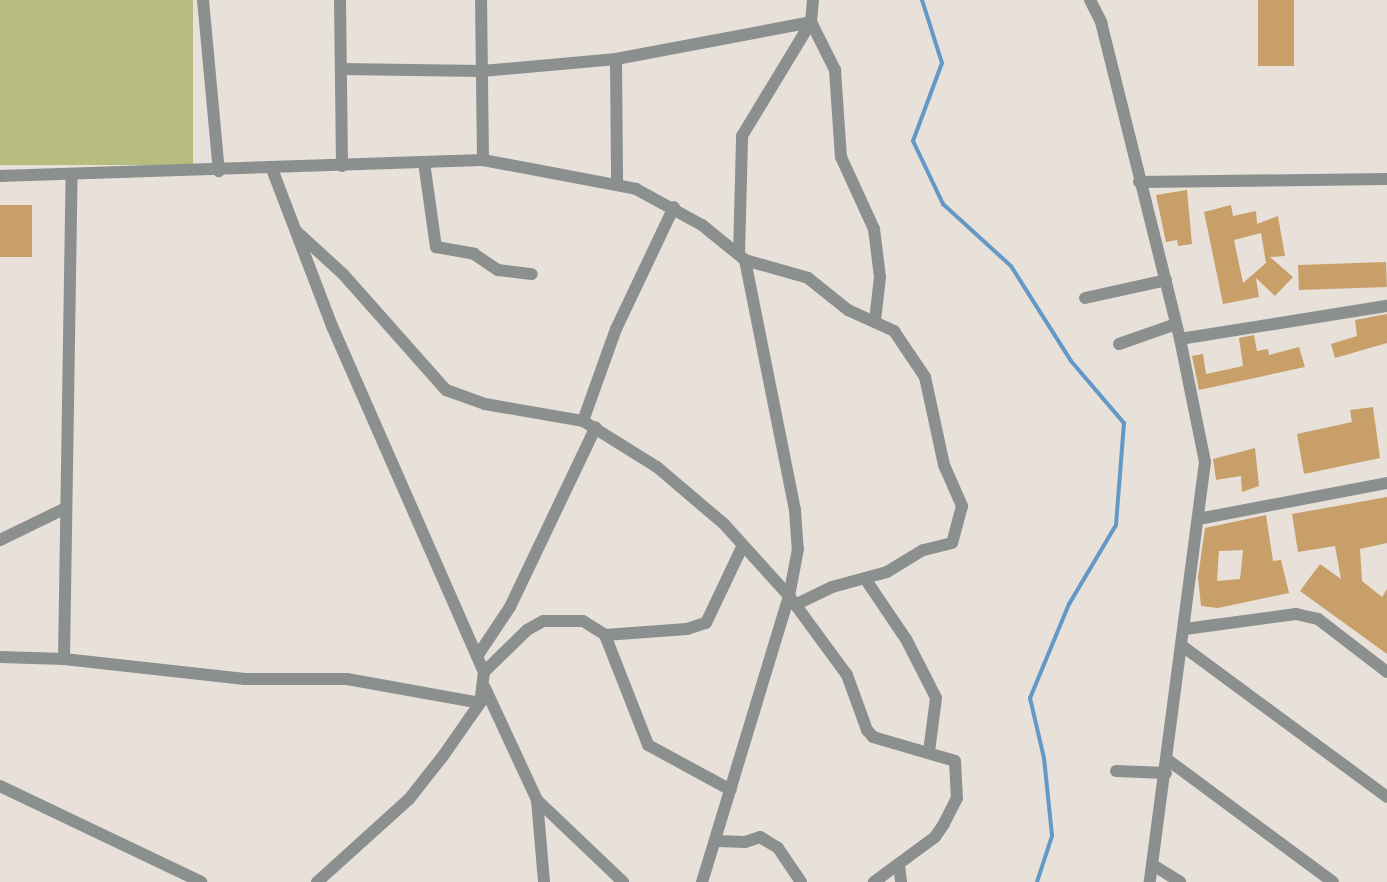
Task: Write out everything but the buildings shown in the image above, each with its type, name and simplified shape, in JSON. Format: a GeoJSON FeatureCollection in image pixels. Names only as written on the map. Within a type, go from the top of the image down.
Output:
{"type":"FeatureCollection","features":[{"type":"Feature","properties":{"kind":"street"},"geometry":{"type":"LineString","coordinates":[[204,0],[219,171]]}},
{"type":"Feature","properties":{"kind":"street"},"geometry":{"type":"LineString","coordinates":[[340,0],[342,166]]}},
{"type":"Feature","properties":{"kind":"street"},"geometry":{"type":"LineString","coordinates":[[481,0],[483,160]]}},
{"type":"Feature","properties":{"kind":"street"},"geometry":{"type":"LineString","coordinates":[[702,882],[717,841],[731,790],[792,600],[798,549],[796,510],[742,257],[742,136],[811,22],[813,0]]}},
{"type":"Feature","properties":{"kind":"street"},"geometry":{"type":"LineString","coordinates":[[1090,0],[1101,22],[1139,182],[1166,280],[1205,462],[1168,760],[1150,882]]}},
{"type":"Feature","properties":{"kind":"street"},"geometry":{"type":"LineString","coordinates":[[1101,0],[1101,22]]}},
{"type":"Feature","properties":{"kind":"street"},"geometry":{"type":"LineString","coordinates":[[341,69],[482,71],[616,59],[811,22]]}},
{"type":"Feature","properties":{"kind":"street"},"geometry":{"type":"LineString","coordinates":[[811,22],[834,70],[841,157],[874,229],[880,277],[875,320]]}},
{"type":"Feature","properties":{"kind":"street"},"geometry":{"type":"LineString","coordinates":[[616,59],[617,185]]}},
{"type":"Feature","properties":{"kind":"street"},"geometry":{"type":"LineString","coordinates":[[0,176],[72,176],[483,160],[617,185],[674,208],[742,257],[808,278],[848,310],[875,320],[894,331],[925,377],[944,465],[962,512],[952,543],[923,550],[866,580],[832,587],[792,600]]}},
{"type":"Feature","properties":{"kind":"street"},"geometry":{"type":"LineString","coordinates":[[424,162],[436,247],[474,254],[498,270],[532,274]]}},
{"type":"Feature","properties":{"kind":"street"},"geometry":{"type":"LineString","coordinates":[[272,169],[340,344],[478,655],[484,672],[485,688],[537,800],[543,881]]}},
{"type":"Feature","properties":{"kind":"street"},"geometry":{"type":"LineString","coordinates":[[64,659],[72,176]]}},
{"type":"Feature","properties":{"kind":"street"},"geometry":{"type":"LineString","coordinates":[[1139,182],[1387,179]]}},
{"type":"Feature","properties":{"kind":"street"},"geometry":{"type":"LineString","coordinates":[[583,421],[616,329],[674,208]]}},
{"type":"Feature","properties":{"kind":"street"},"geometry":{"type":"LineString","coordinates":[[297,232],[343,274],[446,390],[485,404],[583,421],[596,426],[657,467],[743,545],[792,600],[847,676],[866,730],[873,737],[955,761],[957,798],[935,837],[874,882]]}},
{"type":"Feature","properties":{"kind":"street"},"geometry":{"type":"LineString","coordinates":[[1085,298],[1166,280]]}},
{"type":"Feature","properties":{"kind":"street"},"geometry":{"type":"LineString","coordinates":[[1180,339],[1387,306]]}},
{"type":"Feature","properties":{"kind":"street"},"geometry":{"type":"LineString","coordinates":[[1119,344],[1176,324]]}},
{"type":"Feature","properties":{"kind":"street"},"geometry":{"type":"LineString","coordinates":[[478,655],[510,608],[596,426]]}},
{"type":"Feature","properties":{"kind":"street"},"geometry":{"type":"LineString","coordinates":[[1198,519],[1387,483]]}},
{"type":"Feature","properties":{"kind":"street"},"geometry":{"type":"LineString","coordinates":[[0,540],[66,508]]}},
{"type":"Feature","properties":{"kind":"street"},"geometry":{"type":"LineString","coordinates":[[484,672],[527,630],[543,621],[583,621],[605,635],[687,630],[706,623],[743,545]]}},
{"type":"Feature","properties":{"kind":"street"},"geometry":{"type":"LineString","coordinates":[[866,580],[906,640],[936,698],[929,752]]}},
{"type":"Feature","properties":{"kind":"street"},"geometry":{"type":"LineString","coordinates":[[1185,629],[1296,614],[1318,619],[1387,672]]}},
{"type":"Feature","properties":{"kind":"street"},"geometry":{"type":"LineString","coordinates":[[605,635],[648,745],[731,790]]}},
{"type":"Feature","properties":{"kind":"street"},"geometry":{"type":"LineString","coordinates":[[1181,645],[1387,797]]}},
{"type":"Feature","properties":{"kind":"street"},"geometry":{"type":"LineString","coordinates":[[0,657],[64,659],[245,679],[347,679],[480,703]]}},
{"type":"Feature","properties":{"kind":"street"},"geometry":{"type":"LineString","coordinates":[[317,882],[409,798],[480,703],[485,688]]}},
{"type":"Feature","properties":{"kind":"street"},"geometry":{"type":"LineString","coordinates":[[1168,760],[1333,882]]}},
{"type":"Feature","properties":{"kind":"street"},"geometry":{"type":"LineString","coordinates":[[1116,771],[1166,773]]}},
{"type":"Feature","properties":{"kind":"street"},"geometry":{"type":"LineString","coordinates":[[0,786],[201,882]]}},
{"type":"Feature","properties":{"kind":"street"},"geometry":{"type":"LineString","coordinates":[[537,800],[623,882]]}},
{"type":"Feature","properties":{"kind":"street"},"geometry":{"type":"LineString","coordinates":[[717,841],[744,842],[760,837],[778,848],[801,882]]}},
{"type":"Feature","properties":{"kind":"street"},"geometry":{"type":"LineString","coordinates":[[899,865],[901,882]]}},
{"type":"Feature","properties":{"kind":"street"},"geometry":{"type":"LineString","coordinates":[[1153,865],[1180,882]]}},
{"type":"Feature","properties":{"kind":"green space"},"geometry":{"type":"Polygon","coordinates":[[[0,0],[193,0],[193,165],[0,165],[0,0]]]}},
{"type":"Feature","properties":{"kind":"waterway"},"geometry":{"type":"LineString","coordinates":[[922,0],[942,63],[913,141],[943,204],[1011,266],[1071,361],[1124,423],[1116,525],[1069,604],[1030,698],[1044,758],[1052,836],[1037,882]]}}]}
